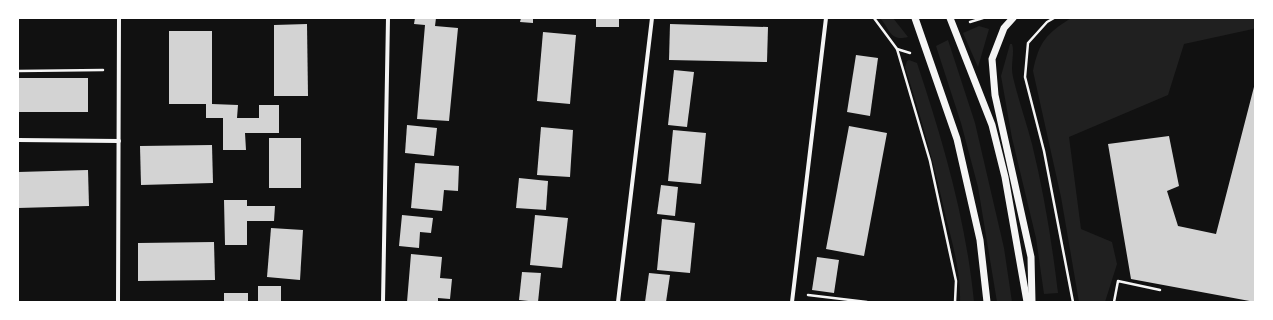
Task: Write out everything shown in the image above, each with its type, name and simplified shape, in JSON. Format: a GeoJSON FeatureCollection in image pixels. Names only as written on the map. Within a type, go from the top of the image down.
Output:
{"type":"FeatureCollection","features":[{"type":"Feature","properties":{"kind":"street"},"geometry":{"type":"LineString","coordinates":[[118,302],[120,18]]}},
{"type":"Feature","properties":{"kind":"street"},"geometry":{"type":"LineString","coordinates":[[383,302],[388,18]]}},
{"type":"Feature","properties":{"kind":"street"},"geometry":{"type":"LineString","coordinates":[[618,302],[652,18]]}},
{"type":"Feature","properties":{"kind":"street"},"geometry":{"type":"LineString","coordinates":[[792,302],[826,18]]}},
{"type":"Feature","properties":{"kind":"street"},"geometry":{"type":"LineString","coordinates":[[915,18],[957,139],[980,240],[987,302]]}},
{"type":"Feature","properties":{"kind":"street"},"geometry":{"type":"LineString","coordinates":[[950,18],[992,125],[1005,177],[1027,302]]}},
{"type":"Feature","properties":{"kind":"street"},"geometry":{"type":"LineString","coordinates":[[1013,18],[1004,28],[992,59],[995,95],[1031,257],[1032,302]]}},
{"type":"Feature","properties":{"kind":"street"},"geometry":{"type":"LineString","coordinates":[[18,140],[119,140]]}},
{"type":"Feature","properties":{"kind":"path"},"geometry":{"type":"LineString","coordinates":[[874,18],[897,49],[930,161],[956,281],[955,302]]}},
{"type":"Feature","properties":{"kind":"path"},"geometry":{"type":"LineString","coordinates":[[963,24],[982,18]]}},
{"type":"Feature","properties":{"kind":"path"},"geometry":{"type":"LineString","coordinates":[[1054,18],[1047,22],[1028,43],[1025,77],[1044,151],[1073,302]]}},
{"type":"Feature","properties":{"kind":"path"},"geometry":{"type":"LineString","coordinates":[[897,49],[930,60]]}},
{"type":"Feature","properties":{"kind":"path"},"geometry":{"type":"LineString","coordinates":[[18,71],[119,70]]}},
{"type":"Feature","properties":{"kind":"path"},"geometry":{"type":"LineString","coordinates":[[1114,302],[1118,281],[1160,290]]}},
{"type":"Feature","properties":{"kind":"path"},"geometry":{"type":"LineString","coordinates":[[793,293],[867,302]]}},
{"type":"Feature","properties":{"kind":"shaded area"},"geometry":{"type":"Polygon","coordinates":[[[880,18],[893,18],[908,37],[897,38],[891,34],[880,18]]]}},
{"type":"Feature","properties":{"kind":"shaded area"},"geometry":{"type":"Polygon","coordinates":[[[1071,18],[1255,18],[1255,27],[1253,29],[1184,44],[1168,95],[1069,137],[1081,229],[1112,242],[1117,264],[1105,302],[1079,302],[1061,197],[1033,71],[1038,53],[1045,40],[1055,29],[1071,18]]]}},
{"type":"Feature","properties":{"kind":"shaded area"},"geometry":{"type":"Polygon","coordinates":[[[979,26],[989,29],[978,67],[963,33],[979,26]]]}},
{"type":"Feature","properties":{"kind":"shaded area"},"geometry":{"type":"Polygon","coordinates":[[[948,40],[975,123],[1004,248],[1012,302],[997,302],[978,187],[961,123],[936,46],[948,40]]]}},
{"type":"Feature","properties":{"kind":"shaded area"},"geometry":{"type":"Polygon","coordinates":[[[1010,44],[1012,44],[1013,48],[1013,77],[1032,144],[1044,199],[1058,293],[1044,294],[1036,238],[1012,138],[1001,76],[1010,44]]]}},
{"type":"Feature","properties":{"kind":"shaded area"},"geometry":{"type":"Polygon","coordinates":[[[909,60],[917,63],[944,151],[965,241],[974,302],[960,302],[958,270],[954,249],[927,142],[905,67],[907,61],[909,60]]]}},
{"type":"Feature","properties":{"kind":"building"},"geometry":{"type":"Polygon","coordinates":[[[415,18],[436,18],[435,26],[458,28],[449,121],[417,119],[425,25],[414,24],[415,18]]]}},
{"type":"Feature","properties":{"kind":"building"},"geometry":{"type":"Polygon","coordinates":[[[521,18],[533,18],[533,23],[520,22],[521,18]]]}},
{"type":"Feature","properties":{"kind":"building"},"geometry":{"type":"Polygon","coordinates":[[[596,18],[619,18],[619,27],[596,27],[596,18]]]}},
{"type":"Feature","properties":{"kind":"building"},"geometry":{"type":"Polygon","coordinates":[[[307,24],[308,96],[274,96],[274,25],[307,24]]]}},
{"type":"Feature","properties":{"kind":"building"},"geometry":{"type":"Polygon","coordinates":[[[670,24],[768,27],[767,62],[669,60],[670,24]]]}},
{"type":"Feature","properties":{"kind":"building"},"geometry":{"type":"Polygon","coordinates":[[[169,31],[212,31],[212,104],[238,105],[237,118],[259,118],[259,105],[279,105],[279,133],[245,133],[246,150],[223,150],[223,118],[206,118],[206,104],[169,104],[169,31]]]}},
{"type":"Feature","properties":{"kind":"building"},"geometry":{"type":"Polygon","coordinates":[[[543,32],[576,35],[570,104],[537,101],[543,32]]]}},
{"type":"Feature","properties":{"kind":"building"},"geometry":{"type":"Polygon","coordinates":[[[856,55],[878,58],[870,116],[847,112],[856,55]]]}},
{"type":"Feature","properties":{"kind":"building"},"geometry":{"type":"Polygon","coordinates":[[[674,70],[694,72],[687,127],[668,125],[674,70]]]}},
{"type":"Feature","properties":{"kind":"building"},"geometry":{"type":"Polygon","coordinates":[[[18,78],[88,78],[88,112],[18,112],[18,78]]]}},
{"type":"Feature","properties":{"kind":"building"},"geometry":{"type":"Polygon","coordinates":[[[1255,83],[1255,302],[1131,279],[1108,144],[1169,136],[1179,186],[1167,191],[1178,226],[1216,234],[1255,83]]]}},
{"type":"Feature","properties":{"kind":"building"},"geometry":{"type":"Polygon","coordinates":[[[407,125],[437,128],[434,156],[405,153],[407,125]]]}},
{"type":"Feature","properties":{"kind":"building"},"geometry":{"type":"Polygon","coordinates":[[[849,126],[887,133],[864,256],[826,249],[849,126]]]}},
{"type":"Feature","properties":{"kind":"building"},"geometry":{"type":"Polygon","coordinates":[[[541,127],[573,130],[570,177],[537,175],[541,127]]]}},
{"type":"Feature","properties":{"kind":"building"},"geometry":{"type":"Polygon","coordinates":[[[673,130],[706,133],[701,184],[668,181],[673,130]]]}},
{"type":"Feature","properties":{"kind":"building"},"geometry":{"type":"Polygon","coordinates":[[[269,138],[301,138],[301,188],[269,188],[269,138]]]}},
{"type":"Feature","properties":{"kind":"building"},"geometry":{"type":"Polygon","coordinates":[[[212,145],[213,183],[141,185],[140,146],[212,145]]]}},
{"type":"Feature","properties":{"kind":"building"},"geometry":{"type":"Polygon","coordinates":[[[415,163],[459,166],[458,191],[444,190],[442,211],[411,208],[415,163]]]}},
{"type":"Feature","properties":{"kind":"building"},"geometry":{"type":"Polygon","coordinates":[[[88,170],[89,206],[18,208],[18,172],[88,170]]]}},
{"type":"Feature","properties":{"kind":"building"},"geometry":{"type":"Polygon","coordinates":[[[519,178],[548,181],[546,210],[516,208],[519,178]]]}},
{"type":"Feature","properties":{"kind":"building"},"geometry":{"type":"Polygon","coordinates":[[[661,185],[678,187],[675,216],[657,214],[661,185]]]}},
{"type":"Feature","properties":{"kind":"building"},"geometry":{"type":"Polygon","coordinates":[[[224,200],[247,200],[247,206],[275,206],[274,221],[247,221],[247,245],[225,245],[224,200]]]}},
{"type":"Feature","properties":{"kind":"building"},"geometry":{"type":"Polygon","coordinates":[[[402,215],[433,218],[431,233],[420,232],[419,248],[399,246],[402,215]]]}},
{"type":"Feature","properties":{"kind":"building"},"geometry":{"type":"Polygon","coordinates":[[[535,215],[568,218],[562,268],[530,265],[535,215]]]}},
{"type":"Feature","properties":{"kind":"building"},"geometry":{"type":"Polygon","coordinates":[[[662,219],[695,223],[690,273],[657,270],[662,219]]]}},
{"type":"Feature","properties":{"kind":"building"},"geometry":{"type":"Polygon","coordinates":[[[271,228],[303,230],[300,280],[267,277],[271,228]]]}},
{"type":"Feature","properties":{"kind":"building"},"geometry":{"type":"Polygon","coordinates":[[[214,242],[215,280],[138,281],[138,243],[214,242]]]}},
{"type":"Feature","properties":{"kind":"building"},"geometry":{"type":"Polygon","coordinates":[[[411,254],[442,257],[440,278],[452,279],[450,299],[438,298],[438,302],[407,302],[411,254]]]}},
{"type":"Feature","properties":{"kind":"building"},"geometry":{"type":"Polygon","coordinates":[[[817,257],[839,260],[834,293],[812,290],[817,257]]]}},
{"type":"Feature","properties":{"kind":"building"},"geometry":{"type":"Polygon","coordinates":[[[522,272],[541,273],[538,302],[519,300],[522,272]]]}},
{"type":"Feature","properties":{"kind":"building"},"geometry":{"type":"Polygon","coordinates":[[[649,273],[670,275],[666,302],[645,302],[649,273]]]}},
{"type":"Feature","properties":{"kind":"building"},"geometry":{"type":"Polygon","coordinates":[[[258,286],[281,286],[281,302],[258,302],[258,286]]]}},
{"type":"Feature","properties":{"kind":"building"},"geometry":{"type":"Polygon","coordinates":[[[224,293],[248,293],[248,302],[224,302],[224,293]]]}}]}
